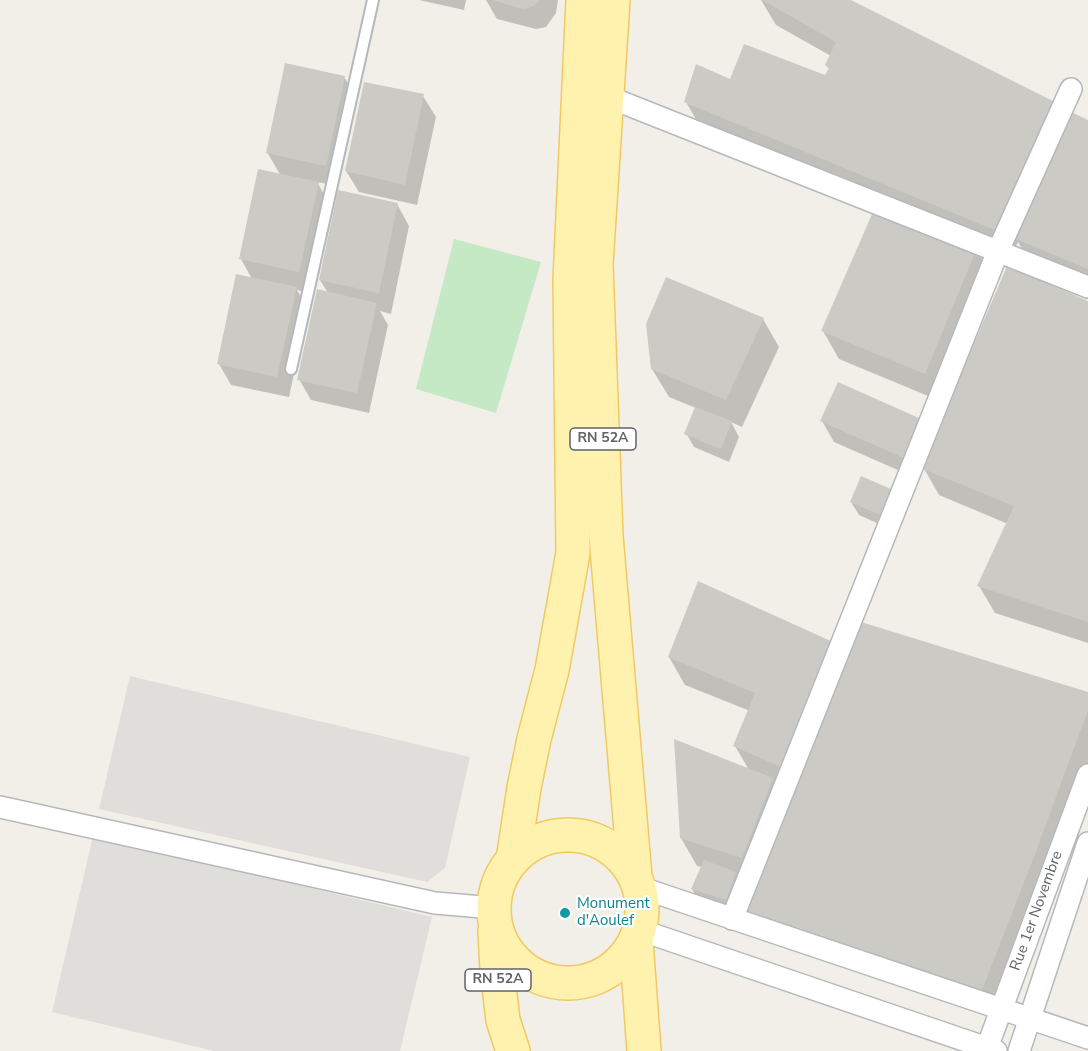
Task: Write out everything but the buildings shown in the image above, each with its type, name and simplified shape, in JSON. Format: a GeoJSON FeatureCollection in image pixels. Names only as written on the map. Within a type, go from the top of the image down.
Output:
{"type":"FeatureCollection","features":[{"type":"Feature","properties":{"kind":"main road","name":"RN 52A"},"geometry":{"type":"LineString","coordinates":[[513,860],[524,788],[534,738],[552,670],[573,553],[570,280],[583,0]]}},
{"type":"Feature","properties":{"kind":"main road","name":"RN 52A"},"geometry":{"type":"LineString","coordinates":[[613,0],[596,264],[606,536],[637,882]]}},
{"type":"Feature","properties":{"kind":"main road"},"geometry":{"type":"LineString","coordinates":[[638,935],[626,956],[613,969],[597,978],[561,983],[543,979],[527,971],[513,958],[503,944],[496,926],[494,908],[496,891],[502,874],[525,849],[539,841],[570,835],[586,837],[601,843],[626,863],[637,882],[642,901],[638,935],[644,1051]]}},
{"type":"Feature","properties":{"kind":"main road","name":"RN 52A"},"geometry":{"type":"LineString","coordinates":[[494,908],[496,970],[503,1020],[513,1051]]}},
{"type":"Feature","properties":{"kind":"street"},"geometry":{"type":"LineString","coordinates":[[732,920],[998,251],[1071,89]]}},
{"type":"Feature","properties":{"kind":"street"},"geometry":{"type":"LineString","coordinates":[[606,96],[1088,287]]}},
{"type":"Feature","properties":{"kind":"street","name":"Rue 1er Novembre"},"geometry":{"type":"LineString","coordinates":[[992,1049],[1001,1009],[1088,775]]}},
{"type":"Feature","properties":{"kind":"street"},"geometry":{"type":"LineString","coordinates":[[0,807],[435,903],[494,908]]}},
{"type":"Feature","properties":{"kind":"street","name":"Rue 1er Novembre"},"geometry":{"type":"LineString","coordinates":[[1019,1051],[1088,843]]}},
{"type":"Feature","properties":{"kind":"street"},"geometry":{"type":"LineString","coordinates":[[637,882],[732,920],[1088,1038]]}},
{"type":"Feature","properties":{"kind":"street"},"geometry":{"type":"LineString","coordinates":[[638,935],[992,1049]]}},
{"type":"Feature","properties":{"kind":"lane"},"geometry":{"type":"LineString","coordinates":[[291,369],[373,0]]}},
{"type":"Feature","properties":{"kind":"shaded area"},"geometry":{"type":"Polygon","coordinates":[[[130,676],[470,757],[445,868],[427,882],[99,809],[130,676]]]}},
{"type":"Feature","properties":{"kind":"shaded area"},"geometry":{"type":"Polygon","coordinates":[[[93,836],[432,917],[400,1051],[214,1051],[52,1012],[93,836]]]}},
{"type":"Feature","properties":{"kind":"green space"},"geometry":{"type":"Polygon","coordinates":[[[454,239],[541,262],[496,413],[416,389],[454,239]]]}},
{"type":"Feature","properties":{"kind":"place","name":"Monument d'Aoulef"},"geometry":{"type":"Point","coordinates":[565,913]}}]}
